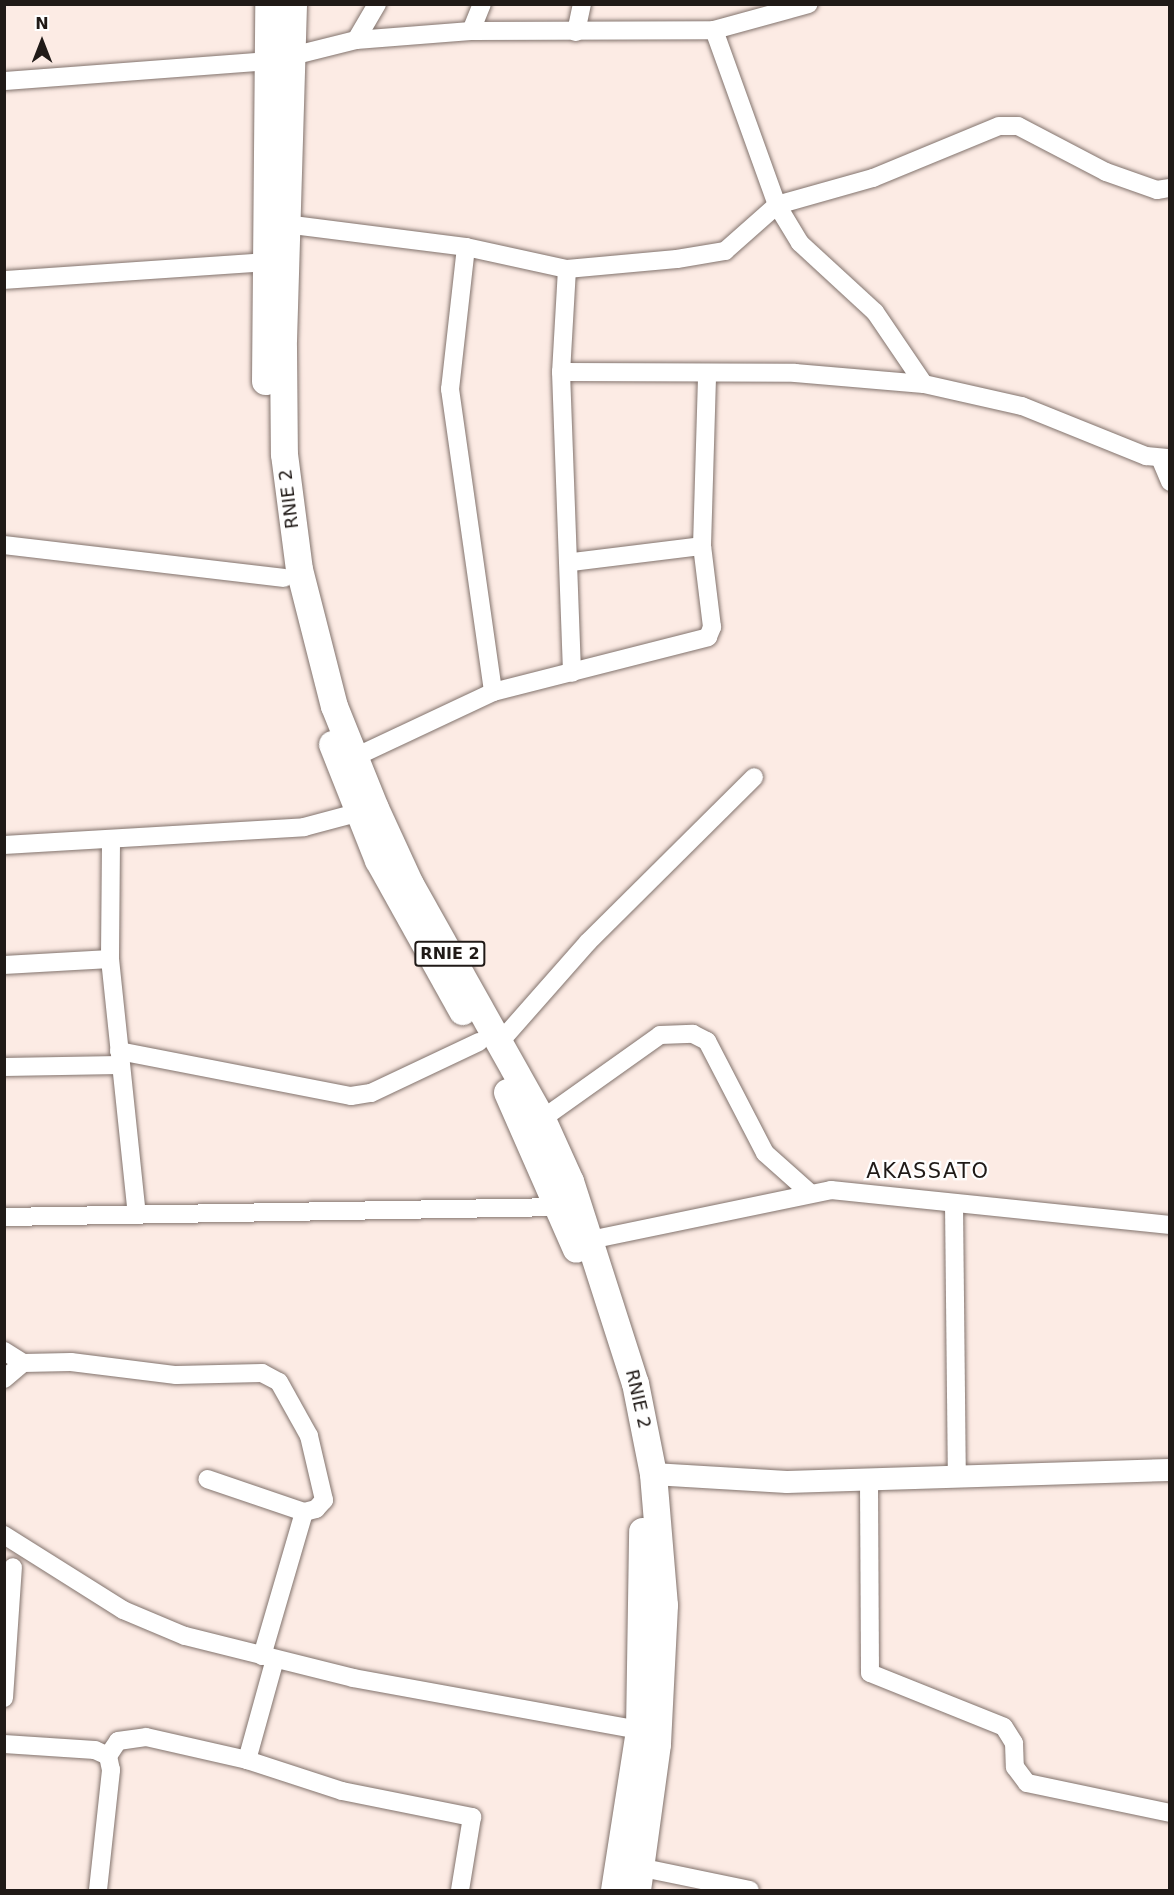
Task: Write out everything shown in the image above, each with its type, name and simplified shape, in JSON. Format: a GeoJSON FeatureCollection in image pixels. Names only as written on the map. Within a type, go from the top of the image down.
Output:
{"type":"FeatureCollection","features":[{"type":"Feature","properties":{"kind":"highway","name":"RNIE 2"},"geometry":{"type":"LineString","coordinates":[[268,4],[280,58],[285,224],[284,442],[290,516],[311,630],[355,757],[366,811]]}},
{"type":"Feature","properties":{"kind":"highway","name":"RNIE 2"},"geometry":{"type":"LineString","coordinates":[[292,4],[280,58],[266,262],[267,464],[284,578],[405,916],[542,1119],[590,1239],[635,1383],[653,1474],[664,1627],[640,1879]]}},
{"type":"Feature","properties":{"kind":"highway","name":"RNIE 2"},"geometry":{"type":"LineString","coordinates":[[489,1043],[558,1207],[607,1346],[638,1476],[645,1582],[639,1730],[614,1890]]}},
{"type":"Feature","properties":{"kind":"main road"},"geometry":{"type":"LineString","coordinates":[[653,1474],[763,1482],[1170,1470]]}},
{"type":"Feature","properties":{"kind":"street"},"geometry":{"type":"LineString","coordinates":[[356,40],[377,4]]}},
{"type":"Feature","properties":{"kind":"street"},"geometry":{"type":"LineString","coordinates":[[471,31],[483,4]]}},
{"type":"Feature","properties":{"kind":"street"},"geometry":{"type":"LineString","coordinates":[[576,32],[582,4]]}},
{"type":"Feature","properties":{"kind":"street"},"geometry":{"type":"LineString","coordinates":[[4,81],[280,58],[356,40],[471,31],[714,30],[809,4]]}},
{"type":"Feature","properties":{"kind":"street"},"geometry":{"type":"LineString","coordinates":[[714,30],[777,205],[800,243],[875,312],[924,384]]}},
{"type":"Feature","properties":{"kind":"street"},"geometry":{"type":"LineString","coordinates":[[285,224],[466,247],[567,268],[725,251],[777,205],[873,177],[999,126],[1018,126],[1106,172],[1157,190],[1170,188]]}},
{"type":"Feature","properties":{"kind":"street"},"geometry":{"type":"LineString","coordinates":[[466,247],[450,389],[493,692]]}},
{"type":"Feature","properties":{"kind":"street"},"geometry":{"type":"LineString","coordinates":[[4,280],[266,262]]}},
{"type":"Feature","properties":{"kind":"street"},"geometry":{"type":"LineString","coordinates":[[567,268],[561,372],[572,562],[572,673]]}},
{"type":"Feature","properties":{"kind":"street"},"geometry":{"type":"LineString","coordinates":[[561,372],[707,374],[795,372],[924,384],[1023,406],[1165,458],[1170,482]]}},
{"type":"Feature","properties":{"kind":"street"},"geometry":{"type":"LineString","coordinates":[[355,757],[493,692],[708,637],[712,627],[702,546],[707,374]]}},
{"type":"Feature","properties":{"kind":"street"},"geometry":{"type":"LineString","coordinates":[[4,544],[284,578]]}},
{"type":"Feature","properties":{"kind":"street"},"geometry":{"type":"LineString","coordinates":[[572,562],[702,546]]}},
{"type":"Feature","properties":{"kind":"street"},"geometry":{"type":"LineString","coordinates":[[4,1066],[120,1058],[351,1096],[371,1093],[489,1043],[754,777]]}},
{"type":"Feature","properties":{"kind":"street"},"geometry":{"type":"LineString","coordinates":[[4,845],[111,842],[304,827],[366,811]]}},
{"type":"Feature","properties":{"kind":"street"},"geometry":{"type":"LineString","coordinates":[[111,842],[110,958],[137,1215]]}},
{"type":"Feature","properties":{"kind":"street"},"geometry":{"type":"LineString","coordinates":[[4,965],[110,958]]}},
{"type":"Feature","properties":{"kind":"street"},"geometry":{"type":"LineString","coordinates":[[542,1119],[660,1035],[693,1034],[707,1041],[765,1153],[810,1192]]}},
{"type":"Feature","properties":{"kind":"street"},"geometry":{"type":"LineString","coordinates":[[590,1239],[810,1192],[851,1191],[954,1204],[1170,1224]]}},
{"type":"Feature","properties":{"kind":"street"},"geometry":{"type":"LineString","coordinates":[[954,1204],[957,1477]]}},
{"type":"Feature","properties":{"kind":"street"},"geometry":{"type":"LineString","coordinates":[[4,1217],[137,1215],[375,1206],[558,1207]]}},
{"type":"Feature","properties":{"kind":"street"},"geometry":{"type":"LineString","coordinates":[[4,1351],[23,1363],[71,1362],[176,1375],[262,1373],[279,1382],[298,1409],[319,1469],[324,1500],[316,1509],[304,1512],[207,1479]]}},
{"type":"Feature","properties":{"kind":"street"},"geometry":{"type":"LineString","coordinates":[[4,1379],[23,1363]]}},
{"type":"Feature","properties":{"kind":"street"},"geometry":{"type":"LineString","coordinates":[[869,1480],[870,1673],[1004,1727],[1014,1743],[1015,1767],[1027,1783],[1170,1813]]}},
{"type":"Feature","properties":{"kind":"street"},"geometry":{"type":"LineString","coordinates":[[247,1760],[268,1658],[304,1512]]}},
{"type":"Feature","properties":{"kind":"street"},"geometry":{"type":"LineString","coordinates":[[4,1535],[48,1565],[153,1624],[268,1658],[639,1730]]}},
{"type":"Feature","properties":{"kind":"street"},"geometry":{"type":"LineString","coordinates":[[4,1698],[9,1567],[48,1565]]}},
{"type":"Feature","properties":{"kind":"street"},"geometry":{"type":"LineString","coordinates":[[108,1756],[130,1736],[247,1760],[342,1791],[472,1817],[460,1890]]}},
{"type":"Feature","properties":{"kind":"street"},"geometry":{"type":"LineString","coordinates":[[4,1744],[95,1750],[108,1756]]}},
{"type":"Feature","properties":{"kind":"street"},"geometry":{"type":"LineString","coordinates":[[98,1890],[111,1770],[108,1756]]}},
{"type":"Feature","properties":{"kind":"street"},"geometry":{"type":"LineString","coordinates":[[640,1879],[750,1890]]}},
{"type":"Feature","properties":{"kind":"district","name":"AKASSATO"},"geometry":{"type":"Point","coordinates":[928,1171]}}]}
